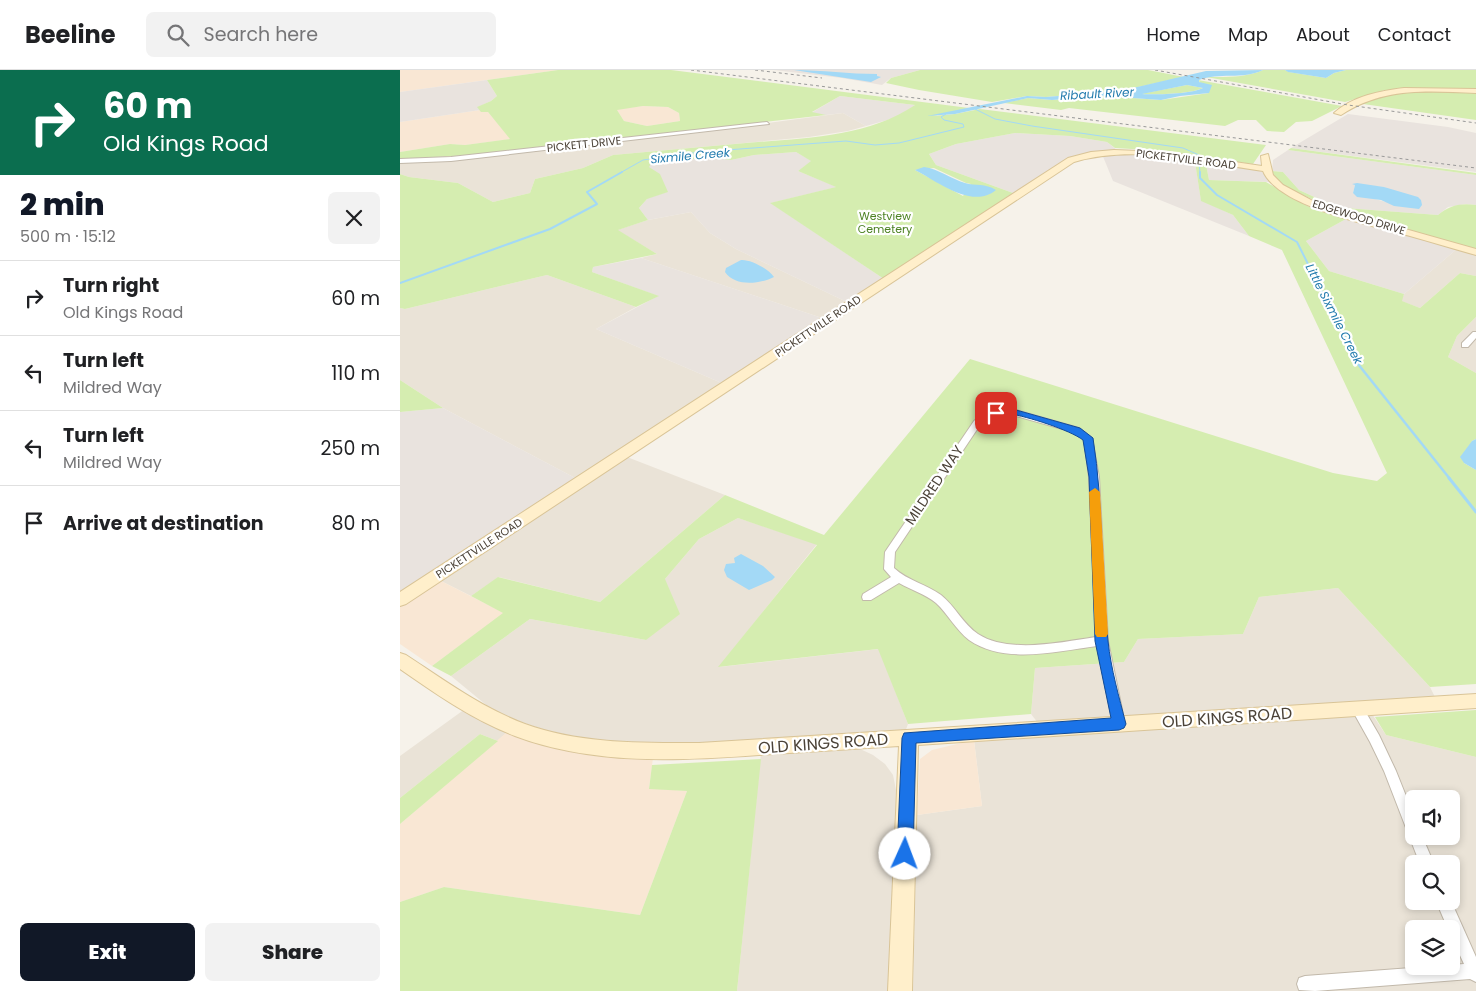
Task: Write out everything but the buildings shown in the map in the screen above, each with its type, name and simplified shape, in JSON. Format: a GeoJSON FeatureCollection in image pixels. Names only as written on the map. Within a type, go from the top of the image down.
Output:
{"type":"FeatureCollection","features":[{"type":"Feature","properties":{"kind":"street"},"geometry":{"type":"LineString","coordinates":[[1338,113],[1361,98],[1385,92],[1421,90],[1476,92]]}},
{"type":"Feature","properties":{"kind":"street","name":"PICKETT DRIVE"},"geometry":{"type":"LineString","coordinates":[[400,161],[459,158],[767,123]]}},
{"type":"Feature","properties":{"kind":"street","name":"PICKETTVILLE ROAD"},"geometry":{"type":"LineString","coordinates":[[400,600],[1071,160],[1099,153],[1136,152],[1265,169]]}},
{"type":"Feature","properties":{"kind":"street"},"geometry":{"type":"LineString","coordinates":[[1265,156],[1265,169]]}},
{"type":"Feature","properties":{"kind":"street","name":"EDGEWOOD DRIVE"},"geometry":{"type":"LineString","coordinates":[[1265,169],[1270,177],[1284,189],[1312,204],[1476,252]]}},
{"type":"Feature","properties":{"kind":"street"},"geometry":{"type":"LineString","coordinates":[[1465,345],[1476,334]]}},
{"type":"Feature","properties":{"kind":"street","name":"MILDRED WAY"},"geometry":{"type":"LineString","coordinates":[[898,578],[888,569],[890,552],[976,424],[985,416],[1009,411],[1076,430],[1088,438],[1094,477],[1102,641],[1108,678],[1119,724]]}},
{"type":"Feature","properties":{"kind":"street"},"geometry":{"type":"LineString","coordinates":[[867,596],[898,578],[934,596],[948,608],[959,624],[976,638],[996,647],[1019,649],[1102,641]]}},
{"type":"Feature","properties":{"kind":"street","name":"OLD KINGS ROAD"},"geometry":{"type":"LineString","coordinates":[[400,660],[463,702],[498,721],[524,731],[580,745],[652,752],[699,751],[1476,701]]}},
{"type":"Feature","properties":{"kind":"street"},"geometry":{"type":"LineString","coordinates":[[1357,708],[1375,739],[1390,771],[1405,811]]}},
{"type":"Feature","properties":{"kind":"street"},"geometry":{"type":"LineString","coordinates":[[900,991],[909,738]]}},
{"type":"Feature","properties":{"kind":"street"},"geometry":{"type":"LineString","coordinates":[[1305,984],[1475,972],[1447,910]]}},
{"type":"Feature","properties":{"kind":"shaded area"},"geometry":{"type":"Polygon","coordinates":[[[400,70],[558,70],[400,92],[400,70]]]}},
{"type":"Feature","properties":{"kind":"shaded area"},"geometry":{"type":"Polygon","coordinates":[[[774,70],[920,70],[891,78],[882,85],[774,70]]]}},
{"type":"Feature","properties":{"kind":"shaded area"},"geometry":{"type":"Polygon","coordinates":[[[487,80],[497,96],[478,107],[480,110],[400,122],[400,92],[487,80]]]}},
{"type":"Feature","properties":{"kind":"shaded area"},"geometry":{"type":"Polygon","coordinates":[[[840,96],[915,105],[898,117],[866,126],[843,113],[826,115],[811,113],[840,96]]]}},
{"type":"Feature","properties":{"kind":"shaded area"},"geometry":{"type":"Polygon","coordinates":[[[643,106],[668,107],[679,113],[680,121],[647,126],[624,121],[616,109],[643,106]]]}},
{"type":"Feature","properties":{"kind":"shaded area"},"geometry":{"type":"Polygon","coordinates":[[[480,110],[488,112],[511,139],[465,145],[450,144],[400,152],[400,122],[480,110]]]}},
{"type":"Feature","properties":{"kind":"shaded area"},"geometry":{"type":"Polygon","coordinates":[[[843,113],[866,126],[809,137],[613,155],[583,168],[535,179],[530,193],[493,202],[458,183],[409,177],[400,174],[400,159],[753,125],[843,113]]]}},
{"type":"Feature","properties":{"kind":"shaded area"},"geometry":{"type":"Polygon","coordinates":[[[1348,114],[1448,127],[1476,133],[1476,172],[1291,148],[1348,114]]]}},
{"type":"Feature","properties":{"kind":"shaded area"},"geometry":{"type":"Polygon","coordinates":[[[1015,133],[1070,136],[1107,142],[1117,150],[1067,160],[1013,193],[936,165],[929,154],[956,144],[1015,133]]]}},
{"type":"Feature","properties":{"kind":"shaded area"},"geometry":{"type":"Polygon","coordinates":[[[1288,150],[1476,175],[1476,205],[1466,204],[1448,207],[1438,215],[1345,208],[1299,190],[1283,172],[1272,171],[1273,160],[1288,150]],[[1355,185],[1353,193],[1386,202],[1389,190],[1384,187],[1355,185]]]}},
{"type":"Feature","properties":{"kind":"shaded area"},"geometry":{"type":"Polygon","coordinates":[[[796,152],[812,161],[798,171],[837,187],[771,203],[884,279],[849,303],[736,249],[710,233],[691,212],[648,220],[639,208],[647,199],[648,166],[651,164],[711,157],[731,160],[754,155],[796,152]]]}},
{"type":"Feature","properties":{"kind":"shaded area"},"geometry":{"type":"Polygon","coordinates":[[[1102,154],[1133,154],[1192,160],[1195,162],[1201,200],[1233,215],[1249,236],[1113,181],[1102,154]]]}},
{"type":"Feature","properties":{"kind":"shaded area"},"geometry":{"type":"Polygon","coordinates":[[[1206,164],[1256,170],[1262,172],[1271,182],[1209,180],[1206,164]]]}},
{"type":"Feature","properties":{"kind":"shaded area"},"geometry":{"type":"Polygon","coordinates":[[[691,212],[710,233],[736,249],[849,303],[825,319],[641,258],[657,254],[617,230],[648,220],[691,212]]]}},
{"type":"Feature","properties":{"kind":"shaded area"},"geometry":{"type":"Polygon","coordinates":[[[1346,219],[1458,248],[1404,294],[1329,271],[1306,241],[1346,219]]]}},
{"type":"Feature","properties":{"kind":"shaded area"},"geometry":{"type":"Polygon","coordinates":[[[1458,248],[1476,254],[1476,276],[1460,273],[1420,308],[1401,301],[1404,294],[1458,248]]]}},
{"type":"Feature","properties":{"kind":"shaded area"},"geometry":{"type":"Polygon","coordinates":[[[641,258],[825,319],[724,384],[596,329],[658,296],[592,272],[593,267],[641,258]]]}},
{"type":"Feature","properties":{"kind":"shaded area"},"geometry":{"type":"Polygon","coordinates":[[[547,275],[636,307],[596,329],[724,384],[579,480],[443,408],[400,380],[400,308],[405,309],[547,275]]]}},
{"type":"Feature","properties":{"kind":"shaded area"},"geometry":{"type":"Polygon","coordinates":[[[1476,317],[1476,373],[1448,357],[1457,336],[1476,317]]]}},
{"type":"Feature","properties":{"kind":"shaded area"},"geometry":{"type":"Polygon","coordinates":[[[443,408],[579,480],[400,595],[400,412],[443,408]]]}},
{"type":"Feature","properties":{"kind":"shaded area"},"geometry":{"type":"Polygon","coordinates":[[[627,457],[725,495],[600,602],[499,577],[471,596],[439,580],[627,457]]]}},
{"type":"Feature","properties":{"kind":"shaded area"},"geometry":{"type":"Polygon","coordinates":[[[738,518],[817,544],[719,667],[879,649],[908,724],[905,732],[698,746],[655,745],[586,739],[545,730],[496,713],[451,676],[530,619],[646,640],[665,579],[699,539],[738,518]]]}},
{"type":"Feature","properties":{"kind":"shaded area"},"geometry":{"type":"Polygon","coordinates":[[[439,580],[504,613],[432,666],[400,644],[400,606],[439,580]]]}},
{"type":"Feature","properties":{"kind":"shaded area"},"geometry":{"type":"Polygon","coordinates":[[[1338,588],[1430,687],[1435,697],[1038,723],[1031,714],[1035,668],[1124,662],[1138,639],[1243,634],[1259,597],[1338,588]]]}},
{"type":"Feature","properties":{"kind":"shaded area"},"geometry":{"type":"Polygon","coordinates":[[[465,709],[507,732],[498,741],[480,734],[400,798],[400,756],[465,709]]]}},
{"type":"Feature","properties":{"kind":"shaded area"},"geometry":{"type":"Polygon","coordinates":[[[1372,714],[1386,735],[1476,757],[1476,991],[913,991],[917,815],[982,806],[974,740],[1372,714]]]}},
{"type":"Feature","properties":{"kind":"shaded area"},"geometry":{"type":"Polygon","coordinates":[[[507,732],[653,758],[649,788],[687,791],[640,915],[444,887],[400,902],[400,824],[507,732]]]}},
{"type":"Feature","properties":{"kind":"shaded area"},"geometry":{"type":"Polygon","coordinates":[[[974,740],[982,806],[917,815],[920,759],[932,750],[974,740]]]}},
{"type":"Feature","properties":{"kind":"shaded area"},"geometry":{"type":"Polygon","coordinates":[[[858,748],[873,755],[885,764],[893,775],[896,790],[892,991],[737,991],[761,753],[858,748]]]}},
{"type":"Feature","properties":{"kind":"green space","name":"Westview Cemetery"},"geometry":{"type":"Polygon","coordinates":[[[558,70],[671,70],[969,108],[933,116],[980,109],[1266,145],[1253,164],[1149,150],[1115,148],[1107,142],[1070,136],[1015,133],[956,144],[929,154],[936,165],[1013,193],[884,279],[770,203],[836,187],[798,171],[811,161],[796,152],[754,155],[731,160],[711,157],[651,164],[649,167],[660,174],[668,192],[647,199],[639,208],[648,220],[618,230],[657,254],[593,267],[592,272],[659,296],[636,307],[547,275],[405,309],[400,308],[400,174],[409,177],[458,183],[493,202],[530,193],[535,179],[583,168],[613,155],[789,140],[833,134],[876,124],[896,116],[915,105],[840,96],[812,112],[826,115],[470,155],[400,159],[400,152],[450,144],[465,145],[510,139],[488,112],[481,112],[477,107],[497,96],[487,80],[558,70]],[[643,106],[617,110],[624,121],[647,126],[680,121],[679,113],[668,107],[643,106]],[[934,168],[915,170],[963,196],[971,184],[966,183],[934,168]]]}},
{"type":"Feature","properties":{"kind":"green space"},"geometry":{"type":"Polygon","coordinates":[[[920,70],[1148,70],[1184,77],[1120,91],[1046,97],[1027,96],[992,102],[886,83],[891,78],[920,70]]]}},
{"type":"Feature","properties":{"kind":"green space"},"geometry":{"type":"Polygon","coordinates":[[[1263,70],[1285,70],[1326,78],[1334,73],[1346,70],[1476,70],[1476,91],[1385,90],[1345,102],[1206,77],[1242,76],[1263,70]]]}},
{"type":"Feature","properties":{"kind":"green space"},"geometry":{"type":"Polygon","coordinates":[[[1198,80],[1342,106],[1312,121],[1296,122],[1284,132],[1267,131],[1256,120],[1238,120],[1225,126],[1069,108],[1061,110],[1004,103],[1028,98],[1052,100],[1104,96],[1161,100],[1209,93],[1198,80]]]}},
{"type":"Feature","properties":{"kind":"green space"},"geometry":{"type":"Polygon","coordinates":[[[1187,85],[1203,88],[1182,93],[1140,94],[1187,85]]]}},
{"type":"Feature","properties":{"kind":"green space"},"geometry":{"type":"Polygon","coordinates":[[[1405,91],[1476,92],[1476,120],[1356,103],[1405,91]]]}},
{"type":"Feature","properties":{"kind":"green space"},"geometry":{"type":"Polygon","coordinates":[[[1291,148],[1476,173],[1476,175],[1288,150],[1291,148]]]}},
{"type":"Feature","properties":{"kind":"green space"},"geometry":{"type":"Polygon","coordinates":[[[1195,162],[1206,164],[1209,180],[1266,182],[1307,206],[1346,219],[1306,241],[1329,271],[1404,294],[1402,301],[1420,308],[1460,273],[1476,276],[1476,317],[1457,336],[1448,357],[1476,373],[1476,439],[1472,441],[1464,463],[1476,470],[1476,684],[1430,687],[1338,588],[1259,597],[1243,634],[1138,639],[1124,662],[1035,668],[1031,714],[908,724],[878,649],[718,667],[817,545],[738,518],[699,539],[665,579],[680,614],[646,640],[530,619],[451,676],[432,666],[503,613],[471,596],[498,577],[600,602],[725,495],[824,535],[970,359],[1333,473],[1377,481],[1387,473],[1282,250],[1249,236],[1233,215],[1201,201],[1195,162]]]}},
{"type":"Feature","properties":{"kind":"green space"},"geometry":{"type":"Polygon","coordinates":[[[1272,171],[1283,172],[1299,190],[1345,208],[1438,215],[1456,206],[1465,204],[1476,205],[1476,250],[1332,208],[1287,188],[1275,177],[1272,171]]]}},
{"type":"Feature","properties":{"kind":"green space"},"geometry":{"type":"Polygon","coordinates":[[[400,380],[443,408],[400,412],[400,380]]]}},
{"type":"Feature","properties":{"kind":"green space"},"geometry":{"type":"Polygon","coordinates":[[[1476,710],[1476,757],[1386,735],[1375,717],[1476,710]]]}},
{"type":"Feature","properties":{"kind":"green space"},"geometry":{"type":"Polygon","coordinates":[[[480,734],[498,741],[400,824],[400,798],[480,734]]]}},
{"type":"Feature","properties":{"kind":"green space"},"geometry":{"type":"Polygon","coordinates":[[[761,759],[737,991],[400,991],[400,902],[444,887],[640,915],[687,791],[649,789],[652,765],[761,759]]]}},
{"type":"Feature","properties":{"kind":"water"},"geometry":{"type":"Polygon","coordinates":[[[794,70],[877,74],[877,76],[881,77],[871,82],[794,70]]]}},
{"type":"Feature","properties":{"kind":"water","name":"Ribault River"},"geometry":{"type":"Polygon","coordinates":[[[1263,70],[1247,75],[1214,76],[1199,80],[1199,82],[1212,85],[1209,93],[1161,100],[1104,96],[1052,100],[1028,98],[955,114],[927,116],[1027,96],[1046,97],[1120,91],[1206,71],[1263,70]],[[1187,85],[1142,94],[1182,93],[1203,88],[1187,85]]]}},
{"type":"Feature","properties":{"kind":"water"},"geometry":{"type":"Polygon","coordinates":[[[1285,70],[1346,70],[1334,73],[1326,78],[1285,70]]]}},
{"type":"Feature","properties":{"kind":"water"},"geometry":{"type":"Polygon","coordinates":[[[924,167],[965,183],[996,190],[987,195],[976,197],[955,192],[915,170],[924,167]]]}},
{"type":"Feature","properties":{"kind":"water"},"geometry":{"type":"Polygon","coordinates":[[[1352,184],[1384,187],[1418,197],[1422,205],[1419,209],[1394,206],[1381,200],[1357,197],[1353,193],[1355,185],[1352,184]]]}},
{"type":"Feature","properties":{"kind":"water"},"geometry":{"type":"Polygon","coordinates":[[[741,260],[759,265],[774,277],[748,283],[729,277],[725,272],[726,268],[741,260]]]}},
{"type":"Feature","properties":{"kind":"water"},"geometry":{"type":"Polygon","coordinates":[[[1476,439],[1476,470],[1464,463],[1460,457],[1472,441],[1476,439]]]}},
{"type":"Feature","properties":{"kind":"water"},"geometry":{"type":"Polygon","coordinates":[[[741,554],[763,566],[775,577],[749,590],[727,577],[724,570],[726,564],[735,563],[734,558],[741,554]]]}},
{"type":"Feature","properties":{"kind":"waterway","name":"Little Sixmile Creek"},"geometry":{"type":"LineString","coordinates":[[975,109],[995,119],[1032,126],[1183,148],[1199,155],[1199,158]]}},
{"type":"Feature","properties":{"kind":"waterway","name":"Sixmile Creek"},"geometry":{"type":"LineString","coordinates":[[620,173],[643,160],[700,152],[846,141],[875,145],[899,143],[964,127],[963,124],[944,120],[941,117],[946,114]]}},
{"type":"Feature","properties":{"kind":"waterway","name":"Little Sixmile Creek"},"geometry":{"type":"LineString","coordinates":[[1199,161],[1200,173]]}},
{"type":"Feature","properties":{"kind":"waterway","name":"Sixmile Creek"},"geometry":{"type":"LineString","coordinates":[[400,283],[550,229],[597,204],[587,192],[622,172]]}},
{"type":"Feature","properties":{"kind":"waterway","name":"Little Sixmile Creek"},"geometry":{"type":"LineString","coordinates":[[1200,173],[1200,178],[1217,195],[1297,242],[1329,306]]}},
{"type":"Feature","properties":{"kind":"waterway","name":"Little Sixmile Creek"},"geometry":{"type":"LineString","coordinates":[[1329,305],[1358,364],[1450,479]]}},
{"type":"Feature","properties":{"kind":"waterway","name":"Little Sixmile Creek"},"geometry":{"type":"LineString","coordinates":[[1449,478],[1476,512]]}},
{"type":"Feature","properties":{"kind":"railway"},"geometry":{"type":"LineString","coordinates":[[691,70],[1476,168]]}},
{"type":"Feature","properties":{"kind":"railway"},"geometry":{"type":"LineString","coordinates":[[755,70],[822,78]]}},
{"type":"Feature","properties":{"kind":"railway"},"geometry":{"type":"LineString","coordinates":[[1155,70],[1348,105],[1476,123]]}},
{"type":"Feature","properties":{"kind":"slow traffic"},"geometry":{"type":"LineString","coordinates":[[1095,492],[1101,634]]}},
{"type":"Feature","properties":{"kind":"route"},"geometry":{"type":"LineString","coordinates":[[905,854],[909,738],[1119,724],[1108,678],[1102,641],[1094,477],[1088,438],[1076,430],[1009,411],[996,413]]}}]}
